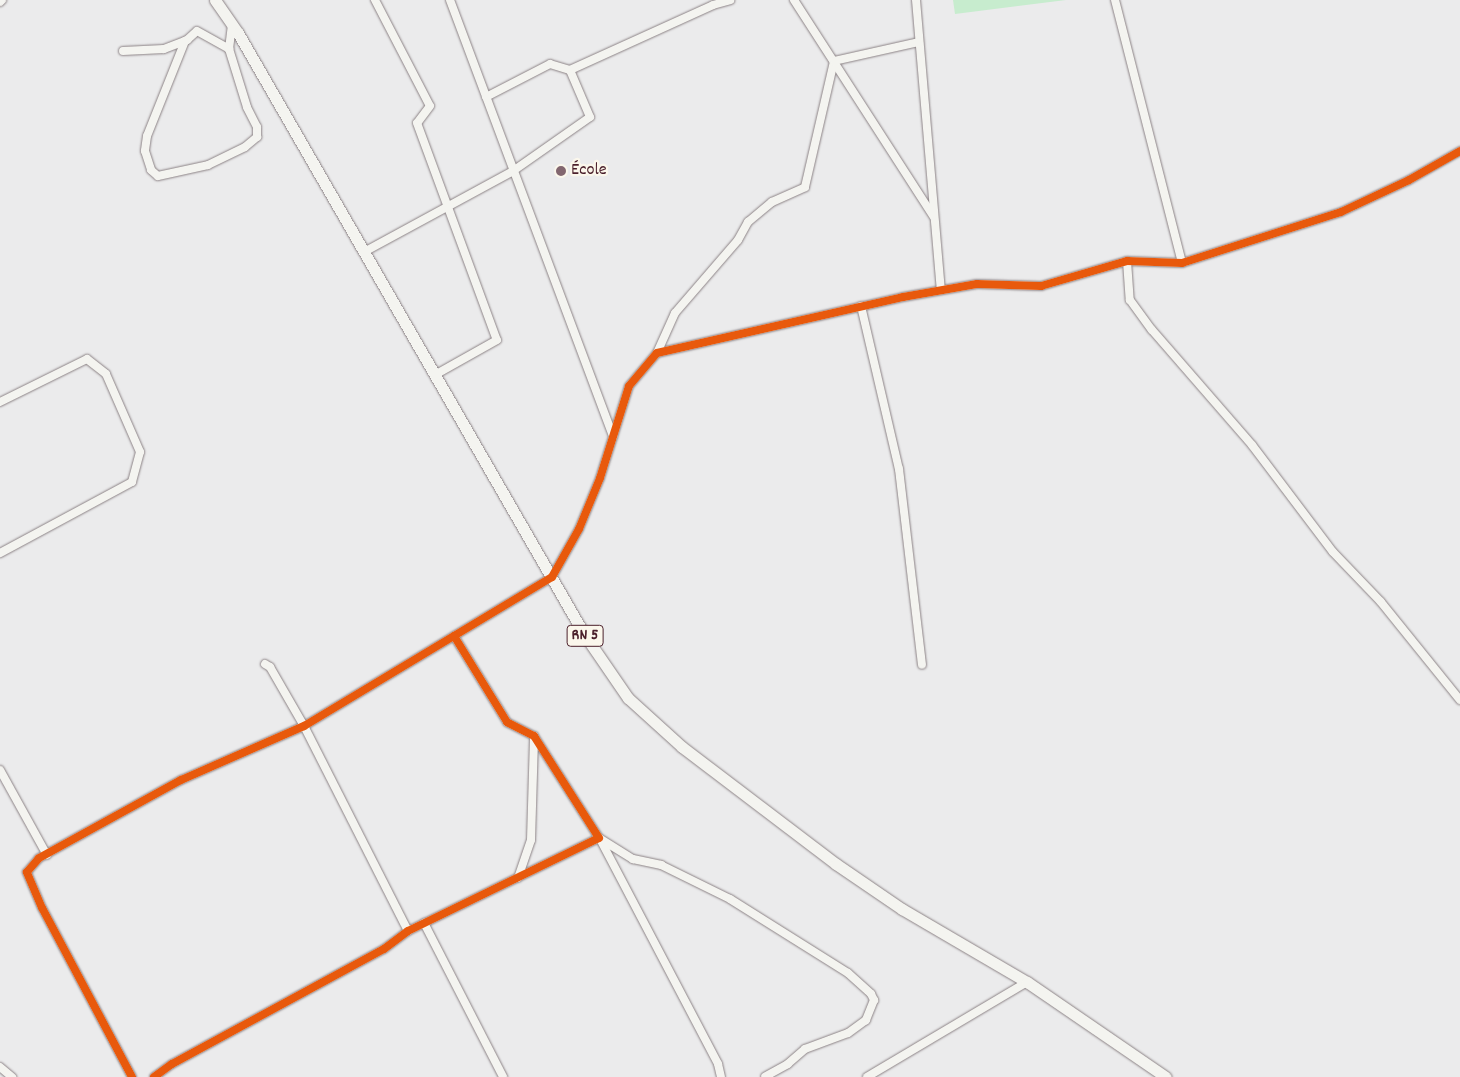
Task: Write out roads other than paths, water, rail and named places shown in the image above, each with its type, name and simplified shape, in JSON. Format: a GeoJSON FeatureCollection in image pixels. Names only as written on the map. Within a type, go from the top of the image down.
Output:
{"type":"FeatureCollection","features":[{"type":"Feature","properties":{"kind":"main road","name":"RN 5"},"geometry":{"type":"LineString","coordinates":[[215,0],[232,25],[552,577],[614,680],[639,710],[682,747],[856,878],[1027,982],[1166,1077]]}},
{"type":"Feature","properties":{"kind":"street"},"geometry":{"type":"LineString","coordinates":[[375,0],[430,106],[417,123],[497,340],[436,375]]}},
{"type":"Feature","properties":{"kind":"street"},"geometry":{"type":"LineString","coordinates":[[450,0],[613,437]]}},
{"type":"Feature","properties":{"kind":"street"},"geometry":{"type":"LineString","coordinates":[[486,97],[550,64],[570,70],[711,2],[730,0]]}},
{"type":"Feature","properties":{"kind":"street"},"geometry":{"type":"LineString","coordinates":[[794,0],[935,218]]}},
{"type":"Feature","properties":{"kind":"street"},"geometry":{"type":"LineString","coordinates":[[916,0],[941,290]]}},
{"type":"Feature","properties":{"kind":"street"},"geometry":{"type":"LineString","coordinates":[[1115,0],[1182,263]]}},
{"type":"Feature","properties":{"kind":"street"},"geometry":{"type":"LineString","coordinates":[[185,41],[147,136],[146,151],[151,170],[158,176],[208,165],[245,147],[257,137],[257,127],[247,107],[229,49],[232,25]]}},
{"type":"Feature","properties":{"kind":"street"},"geometry":{"type":"LineString","coordinates":[[123,52],[164,49],[185,41],[197,31],[229,49]]}},
{"type":"Feature","properties":{"kind":"street"},"geometry":{"type":"LineString","coordinates":[[834,61],[919,42]]}},
{"type":"Feature","properties":{"kind":"street"},"geometry":{"type":"LineString","coordinates":[[132,1077],[47,917],[27,872],[39,858],[47,856],[181,780],[304,726],[552,577],[579,529],[613,437],[629,386],[657,353],[675,313],[738,240],[748,222],[772,202],[805,187],[834,61]]}},
{"type":"Feature","properties":{"kind":"street"},"geometry":{"type":"LineString","coordinates":[[364,252],[513,171],[590,117],[570,70]]}},
{"type":"Feature","properties":{"kind":"street"},"geometry":{"type":"LineString","coordinates":[[657,353],[861,306],[941,290],[977,284],[1041,286],[1127,261],[1182,263],[1341,212],[1409,180],[1460,150]]}},
{"type":"Feature","properties":{"kind":"street"},"geometry":{"type":"LineString","coordinates":[[1127,261],[1130,300],[1152,330],[1252,445],[1333,552],[1382,602],[1460,700]]}},
{"type":"Feature","properties":{"kind":"street"},"geometry":{"type":"LineString","coordinates":[[861,306],[899,469],[922,665]]}},
{"type":"Feature","properties":{"kind":"street"},"geometry":{"type":"LineString","coordinates":[[0,402],[88,359],[106,374],[140,452],[132,482],[0,553]]}},
{"type":"Feature","properties":{"kind":"street"},"geometry":{"type":"LineString","coordinates":[[454,636],[507,722],[534,736],[599,838],[718,1064],[720,1077]]}},
{"type":"Feature","properties":{"kind":"street"},"geometry":{"type":"LineString","coordinates":[[265,664],[304,726],[408,931]]}},
{"type":"Feature","properties":{"kind":"street"},"geometry":{"type":"LineString","coordinates":[[518,878],[531,840],[534,736]]}},
{"type":"Feature","properties":{"kind":"street"},"geometry":{"type":"LineString","coordinates":[[0,770],[47,856]]}},
{"type":"Feature","properties":{"kind":"street"},"geometry":{"type":"LineString","coordinates":[[154,1077],[172,1064],[384,949],[408,931],[599,838]]}},
{"type":"Feature","properties":{"kind":"street"},"geometry":{"type":"LineString","coordinates":[[599,838],[632,859],[661,865],[730,899],[848,973],[870,994],[874,1000],[866,1020],[848,1033],[805,1049],[788,1064],[765,1077]]}},
{"type":"Feature","properties":{"kind":"street"},"geometry":{"type":"LineString","coordinates":[[424,923],[504,1077]]}},
{"type":"Feature","properties":{"kind":"street"},"geometry":{"type":"LineString","coordinates":[[867,1077],[1027,982]]}},
{"type":"Feature","properties":{"kind":"street"},"geometry":{"type":"LineString","coordinates":[[0,1067],[12,1077]]}},
{"type":"Feature","properties":{"kind":"place","name":"École"},"geometry":{"type":"Point","coordinates":[561,171]}}]}
